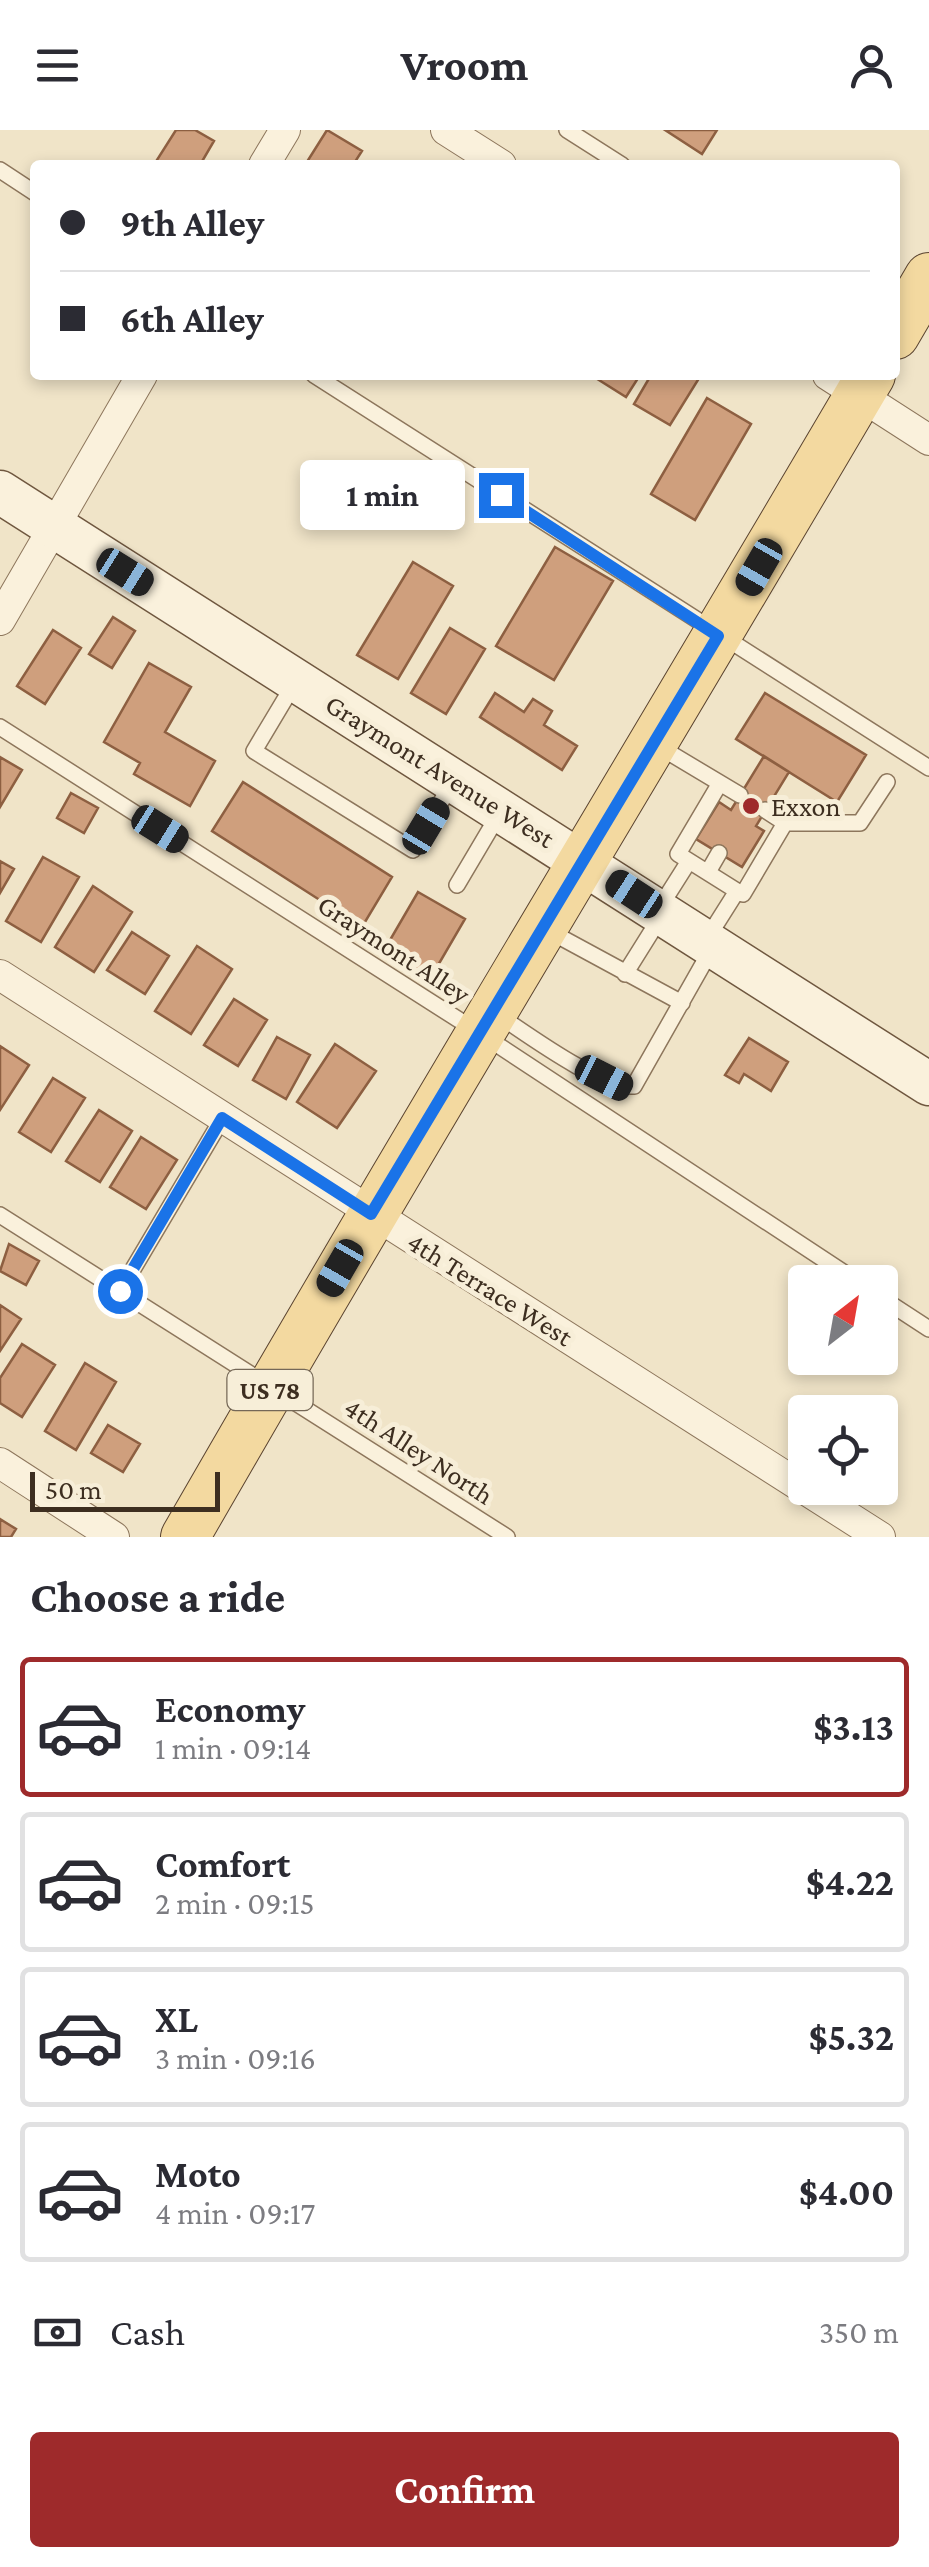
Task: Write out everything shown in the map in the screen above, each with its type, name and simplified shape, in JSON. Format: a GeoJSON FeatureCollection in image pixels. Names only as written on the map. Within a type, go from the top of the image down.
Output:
{"type":"FeatureCollection","features":[{"type":"Feature","properties":{"kind":"main road"},"geometry":{"type":"LineString","coordinates":[[900,326],[929,277]]}},
{"type":"Feature","properties":{"kind":"main road","name":"US 78"},"geometry":{"type":"LineString","coordinates":[[185,1537],[371,1214],[546,929],[718,636],[853,382]]}},
{"type":"Feature","properties":{"kind":"main road","name":"Graymont Avenue West"},"geometry":{"type":"LineString","coordinates":[[0,492],[929,1084]]}},
{"type":"Feature","properties":{"kind":"street"},"geometry":{"type":"LineString","coordinates":[[267,160],[285,130]]}},
{"type":"Feature","properties":{"kind":"street"},"geometry":{"type":"LineString","coordinates":[[446,130],[492,160]]}},
{"type":"Feature","properties":{"kind":"street"},"geometry":{"type":"LineString","coordinates":[[0,620],[16,580],[54,527],[139,380]]}},
{"type":"Feature","properties":{"kind":"street"},"geometry":{"type":"LineString","coordinates":[[853,382],[929,440]]}},
{"type":"Feature","properties":{"kind":"street","name":"4th Terrace West"},"geometry":{"type":"LineString","coordinates":[[0,975],[880,1537]]}},
{"type":"Feature","properties":{"kind":"street"},"geometry":{"type":"LineString","coordinates":[[0,1463],[114,1537]]}},
{"type":"Feature","properties":{"kind":"lane"},"geometry":{"type":"LineString","coordinates":[[567,130],[614,160]]}},
{"type":"Feature","properties":{"kind":"lane"},"geometry":{"type":"LineString","coordinates":[[0,170],[30,190]]}},
{"type":"Feature","properties":{"kind":"lane"},"geometry":{"type":"LineString","coordinates":[[322,380],[929,768]]}},
{"type":"Feature","properties":{"kind":"lane"},"geometry":{"type":"LineString","coordinates":[[296,680],[254,751],[413,850],[454,780]]}},
{"type":"Feature","properties":{"kind":"lane","name":"Graymont Alley"},"geometry":{"type":"LineString","coordinates":[[0,727],[488,1023],[834,1265]]}},
{"type":"Feature","properties":{"kind":"lane"},"geometry":{"type":"LineString","coordinates":[[655,744],[740,795]]}},
{"type":"Feature","properties":{"kind":"lane"},"geometry":{"type":"LineString","coordinates":[[766,810],[786,822],[860,824],[887,782]]}},
{"type":"Feature","properties":{"kind":"lane"},"geometry":{"type":"LineString","coordinates":[[720,783],[678,854],[737,891],[743,894],[786,822]]}},
{"type":"Feature","properties":{"kind":"lane"},"geometry":{"type":"LineString","coordinates":[[456,885],[501,810]]}},
{"type":"Feature","properties":{"kind":"lane"},"geometry":{"type":"LineString","coordinates":[[708,872],[719,853]]}},
{"type":"Feature","properties":{"kind":"lane"},"geometry":{"type":"LineString","coordinates":[[625,974],[690,860]]}},
{"type":"Feature","properties":{"kind":"lane"},"geometry":{"type":"LineString","coordinates":[[488,1023],[622,1087],[634,1086],[682,1003],[737,891]]}},
{"type":"Feature","properties":{"kind":"lane"},"geometry":{"type":"LineString","coordinates":[[546,929],[682,1003]]}},
{"type":"Feature","properties":{"kind":"lane"},"geometry":{"type":"LineString","coordinates":[[120,1291],[222,1118]]}},
{"type":"Feature","properties":{"kind":"lane","name":"4th Alley North"},"geometry":{"type":"LineString","coordinates":[[0,1215],[507,1537]]}},
{"type":"Feature","properties":{"kind":"lane"},"geometry":{"type":"LineString","coordinates":[[898,1309],[929,1329]]}},
{"type":"Feature","properties":{"kind":"building"},"geometry":{"type":"Polygon","coordinates":[[[176,130],[195,130],[214,141],[203,160],[157,160],[176,130]]]}},
{"type":"Feature","properties":{"kind":"building"},"geometry":{"type":"Polygon","coordinates":[[[327,130],[362,151],[356,160],[308,160],[327,130]]]}},
{"type":"Feature","properties":{"kind":"building"},"geometry":{"type":"Polygon","coordinates":[[[665,130],[717,130],[702,154],[665,130]]]}},
{"type":"Feature","properties":{"kind":"building"},"geometry":{"type":"Polygon","coordinates":[[[599,380],[637,380],[626,397],[599,380]]]}},
{"type":"Feature","properties":{"kind":"building"},"geometry":{"type":"Polygon","coordinates":[[[648,380],[698,380],[670,425],[634,404],[648,380]]]}},
{"type":"Feature","properties":{"kind":"building"},"geometry":{"type":"Polygon","coordinates":[[[707,398],[751,424],[695,520],[651,494],[707,398]]]}},
{"type":"Feature","properties":{"kind":"building"},"geometry":{"type":"Polygon","coordinates":[[[555,547],[613,581],[554,680],[496,646],[555,547]]]}},
{"type":"Feature","properties":{"kind":"building"},"geometry":{"type":"Polygon","coordinates":[[[413,562],[453,586],[398,679],[357,655],[413,562]]]}},
{"type":"Feature","properties":{"kind":"building"},"geometry":{"type":"Polygon","coordinates":[[[113,617],[135,631],[112,668],[89,654],[113,617]]]}},
{"type":"Feature","properties":{"kind":"building"},"geometry":{"type":"Polygon","coordinates":[[[450,628],[485,649],[446,714],[411,693],[450,628]]]}},
{"type":"Feature","properties":{"kind":"building"},"geometry":{"type":"Polygon","coordinates":[[[53,630],[81,648],[45,704],[17,686],[53,630]]]}},
{"type":"Feature","properties":{"kind":"building"},"geometry":{"type":"Polygon","coordinates":[[[149,663],[191,687],[165,732],[215,761],[190,806],[134,774],[140,763],[104,742],[149,663]]]}},
{"type":"Feature","properties":{"kind":"building"},"geometry":{"type":"Polygon","coordinates":[[[495,693],[524,712],[533,699],[552,711],[544,725],[577,746],[562,770],[480,717],[495,693]]]}},
{"type":"Feature","properties":{"kind":"building"},"geometry":{"type":"Polygon","coordinates":[[[765,693],[866,755],[837,802],[736,739],[765,693]]]}},
{"type":"Feature","properties":{"kind":"building"},"geometry":{"type":"Polygon","coordinates":[[[764,756],[789,772],[756,826],[764,831],[742,867],[696,839],[719,802],[731,810],[764,756]]]}},
{"type":"Feature","properties":{"kind":"building"},"geometry":{"type":"Polygon","coordinates":[[[0,757],[22,770],[0,807],[0,757]]]}},
{"type":"Feature","properties":{"kind":"building"},"geometry":{"type":"Polygon","coordinates":[[[243,782],[392,877],[362,927],[212,831],[243,782]]]}},
{"type":"Feature","properties":{"kind":"building"},"geometry":{"type":"Polygon","coordinates":[[[71,793],[98,808],[84,833],[57,818],[71,793]]]}},
{"type":"Feature","properties":{"kind":"building"},"geometry":{"type":"Polygon","coordinates":[[[43,857],[79,877],[41,942],[6,921],[43,857]]]}},
{"type":"Feature","properties":{"kind":"building"},"geometry":{"type":"Polygon","coordinates":[[[0,861],[14,869],[0,893],[0,861]]]}},
{"type":"Feature","properties":{"kind":"building"},"geometry":{"type":"Polygon","coordinates":[[[93,886],[132,912],[94,972],[55,947],[93,886]]]}},
{"type":"Feature","properties":{"kind":"building"},"geometry":{"type":"Polygon","coordinates":[[[418,892],[465,919],[430,979],[383,952],[418,892]]]}},
{"type":"Feature","properties":{"kind":"building"},"geometry":{"type":"Polygon","coordinates":[[[132,932],[169,956],[145,994],[107,970],[132,932]]]}},
{"type":"Feature","properties":{"kind":"building"},"geometry":{"type":"Polygon","coordinates":[[[197,946],[232,969],[191,1034],[155,1011],[197,946]]]}},
{"type":"Feature","properties":{"kind":"building"},"geometry":{"type":"Polygon","coordinates":[[[234,999],[267,1020],[238,1066],[204,1045],[234,999]]]}},
{"type":"Feature","properties":{"kind":"building"},"geometry":{"type":"Polygon","coordinates":[[[277,1037],[310,1055],[286,1099],[253,1080],[277,1037]]]}},
{"type":"Feature","properties":{"kind":"building"},"geometry":{"type":"Polygon","coordinates":[[[749,1038],[788,1062],[771,1091],[744,1074],[739,1083],[725,1075],[749,1038]]]}},
{"type":"Feature","properties":{"kind":"building"},"geometry":{"type":"Polygon","coordinates":[[[335,1044],[376,1071],[337,1128],[297,1102],[335,1044]]]}},
{"type":"Feature","properties":{"kind":"building"},"geometry":{"type":"Polygon","coordinates":[[[0,1046],[29,1065],[0,1110],[0,1046]]]}},
{"type":"Feature","properties":{"kind":"building"},"geometry":{"type":"Polygon","coordinates":[[[53,1078],[85,1098],[51,1152],[19,1132],[53,1078]]]}},
{"type":"Feature","properties":{"kind":"building"},"geometry":{"type":"Polygon","coordinates":[[[99,1110],[132,1131],[100,1182],[66,1161],[99,1110]]]}},
{"type":"Feature","properties":{"kind":"building"},"geometry":{"type":"Polygon","coordinates":[[[141,1137],[177,1160],[146,1209],[110,1187],[141,1137]]]}},
{"type":"Feature","properties":{"kind":"building"},"geometry":{"type":"Polygon","coordinates":[[[9,1244],[39,1261],[26,1285],[0,1271],[9,1244]]]}},
{"type":"Feature","properties":{"kind":"building"},"geometry":{"type":"Polygon","coordinates":[[[0,1305],[21,1319],[0,1351],[0,1305]]]}},
{"type":"Feature","properties":{"kind":"building"},"geometry":{"type":"Polygon","coordinates":[[[22,1344],[55,1365],[22,1417],[0,1403],[0,1378],[22,1344]]]}},
{"type":"Feature","properties":{"kind":"building"},"geometry":{"type":"Polygon","coordinates":[[[85,1363],[116,1382],[76,1450],[45,1431],[85,1363]]]}},
{"type":"Feature","properties":{"kind":"building"},"geometry":{"type":"Polygon","coordinates":[[[108,1425],[140,1444],[123,1472],[91,1453],[108,1425]]]}},
{"type":"Feature","properties":{"kind":"building"},"geometry":{"type":"Polygon","coordinates":[[[0,1519],[16,1529],[11,1537],[0,1537],[0,1519]]]}},
{"type":"Feature","properties":{"kind":"place","name":"Exxon"},"geometry":{"type":"Point","coordinates":[751,806]}},
{"type":"Feature","properties":{"kind":"route"},"geometry":{"type":"LineString","coordinates":[[120,1291],[222,1118],[371,1214],[546,929],[718,636],[501,495]]}}]}
